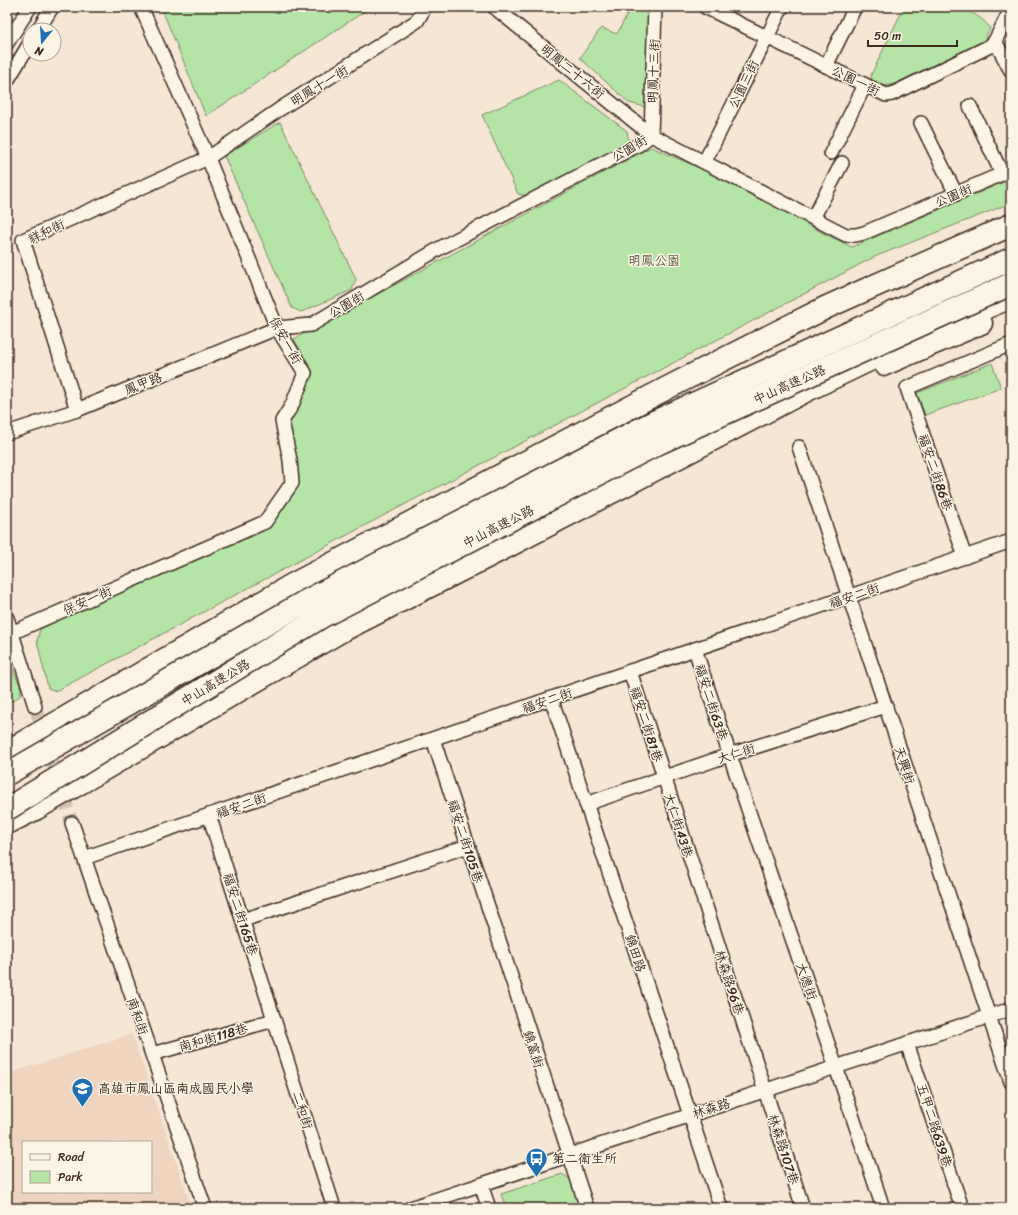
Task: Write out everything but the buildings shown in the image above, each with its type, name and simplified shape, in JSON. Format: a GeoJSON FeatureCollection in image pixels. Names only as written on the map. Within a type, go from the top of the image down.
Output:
{"type":"FeatureCollection","features":[{"type":"Feature","properties":{"kind":"highway"},"geometry":{"type":"LineString","coordinates":[[7,752],[292,585],[601,423],[828,307],[1011,225]]}},
{"type":"Feature","properties":{"kind":"highway"},"geometry":{"type":"LineString","coordinates":[[601,423],[685,391],[857,306],[1011,238]]}},
{"type":"Feature","properties":{"kind":"highway","name":"中山高速公路"},"geometry":{"type":"LineString","coordinates":[[7,774],[306,601],[654,422],[1011,259]]}},
{"type":"Feature","properties":{"kind":"highway","name":"中山高速公路"},"geometry":{"type":"LineString","coordinates":[[7,809],[321,617],[661,442],[1011,284]]}},
{"type":"Feature","properties":{"kind":"highway"},"geometry":{"type":"LineString","coordinates":[[7,822],[43,804],[341,631],[809,389],[945,324],[1011,297]]}},
{"type":"Feature","properties":{"kind":"highway"},"geometry":{"type":"LineString","coordinates":[[762,414],[906,356],[1011,310]]}},
{"type":"Feature","properties":{"kind":"highway"},"geometry":{"type":"LineString","coordinates":[[7,760],[292,585]]}},
{"type":"Feature","properties":{"kind":"highway"},"geometry":{"type":"LineString","coordinates":[[7,838],[125,763],[341,631]]}},
{"type":"Feature","properties":{"kind":"street"},"geometry":{"type":"LineString","coordinates":[[7,43],[30,7]]}},
{"type":"Feature","properties":{"kind":"street"},"geometry":{"type":"LineString","coordinates":[[43,22],[52,7]]}},
{"type":"Feature","properties":{"kind":"street","name":"保安一街"},"geometry":{"type":"LineString","coordinates":[[10,634],[265,522],[292,483],[290,460],[282,421],[292,405],[305,373],[277,328],[208,158],[141,7]]}},
{"type":"Feature","properties":{"kind":"street","name":"明鳳十一街"},"geometry":{"type":"LineString","coordinates":[[208,158],[280,109],[350,66],[417,21],[425,7]]}},
{"type":"Feature","properties":{"kind":"street","name":"明鳳二十六街"},"geometry":{"type":"LineString","coordinates":[[494,7],[651,134]]}},
{"type":"Feature","properties":{"kind":"street","name":"明鳳十三街"},"geometry":{"type":"LineString","coordinates":[[651,134],[655,7]]}},
{"type":"Feature","properties":{"kind":"street","name":"公園三街"},"geometry":{"type":"LineString","coordinates":[[705,161],[782,7]]}},
{"type":"Feature","properties":{"kind":"street"},"geometry":{"type":"LineString","coordinates":[[826,66],[855,7]]}},
{"type":"Feature","properties":{"kind":"street","name":"公園一街"},"geometry":{"type":"LineString","coordinates":[[709,8],[886,95],[892,94],[990,46],[1007,26],[1011,9]]}},
{"type":"Feature","properties":{"kind":"street"},"geometry":{"type":"LineString","coordinates":[[995,41],[1011,72]]}},
{"type":"Feature","properties":{"kind":"street"},"geometry":{"type":"LineString","coordinates":[[7,81],[22,56]]}},
{"type":"Feature","properties":{"kind":"street"},"geometry":{"type":"LineString","coordinates":[[831,153],[865,86]]}},
{"type":"Feature","properties":{"kind":"street"},"geometry":{"type":"LineString","coordinates":[[970,106],[1006,172]]}},
{"type":"Feature","properties":{"kind":"street"},"geometry":{"type":"LineString","coordinates":[[921,123],[956,194]]}},
{"type":"Feature","properties":{"kind":"street","name":"公園街"},"geometry":{"type":"LineString","coordinates":[[277,328],[310,325],[440,248],[638,145],[651,134],[846,235],[856,235],[1006,172]]}},
{"type":"Feature","properties":{"kind":"street","name":"祥和街"},"geometry":{"type":"LineString","coordinates":[[77,410],[23,240],[208,158]]}},
{"type":"Feature","properties":{"kind":"street"},"geometry":{"type":"LineString","coordinates":[[813,218],[842,163]]}},
{"type":"Feature","properties":{"kind":"street","name":"鳳甲路"},"geometry":{"type":"LineString","coordinates":[[7,434],[77,410],[277,328]]}},
{"type":"Feature","properties":{"kind":"street","name":"福安二街86巷"},"geometry":{"type":"LineString","coordinates":[[965,557],[907,388],[1011,344]]}},
{"type":"Feature","properties":{"kind":"street","name":"天興街"},"geometry":{"type":"LineString","coordinates":[[799,448],[1011,1082]]}},
{"type":"Feature","properties":{"kind":"street","name":"福安二街"},"geometry":{"type":"LineString","coordinates":[[84,858],[1011,541]]}},
{"type":"Feature","properties":{"kind":"street"},"geometry":{"type":"LineString","coordinates":[[7,618],[10,634],[35,706]]}},
{"type":"Feature","properties":{"kind":"street","name":"福安二街63巷"},"geometry":{"type":"LineString","coordinates":[[694,650],[729,755]]}},
{"type":"Feature","properties":{"kind":"street","name":"福安二街81巷"},"geometry":{"type":"LineString","coordinates":[[630,671],[664,776]]}},
{"type":"Feature","properties":{"kind":"street","name":"錦田路"},"geometry":{"type":"LineString","coordinates":[[552,698],[586,804],[722,1208]]}},
{"type":"Feature","properties":{"kind":"street","name":"大仁街"},"geometry":{"type":"LineString","coordinates":[[586,804],[664,776],[886,706]]}},
{"type":"Feature","properties":{"kind":"street","name":"福安二街105巷"},"geometry":{"type":"LineString","coordinates":[[433,739],[499,943]]}},
{"type":"Feature","properties":{"kind":"street","name":"大德街"},"geometry":{"type":"LineString","coordinates":[[729,755],[837,1066],[883,1208]]}},
{"type":"Feature","properties":{"kind":"street","name":"大仁街43巷"},"geometry":{"type":"LineString","coordinates":[[664,776],[695,874]]}},
{"type":"Feature","properties":{"kind":"street","name":"福安二街165巷"},"geometry":{"type":"LineString","coordinates":[[209,815],[273,1016]]}},
{"type":"Feature","properties":{"kind":"street","name":"南和街"},"geometry":{"type":"LineString","coordinates":[[72,824],[205,1208]]}},
{"type":"Feature","properties":{"kind":"street"},"geometry":{"type":"LineString","coordinates":[[243,920],[468,846]]}},
{"type":"Feature","properties":{"kind":"street","name":"林森路96巷"},"geometry":{"type":"LineString","coordinates":[[695,874],[766,1090]]}},
{"type":"Feature","properties":{"kind":"street","name":"錦富街"},"geometry":{"type":"LineString","coordinates":[[499,943],[587,1208]]}},
{"type":"Feature","properties":{"kind":"street","name":"林森路"},"geometry":{"type":"LineString","coordinates":[[410,1208],[1011,1009]]}},
{"type":"Feature","properties":{"kind":"street","name":"南和街118巷"},"geometry":{"type":"LineString","coordinates":[[152,1054],[273,1016]]}},
{"type":"Feature","properties":{"kind":"street","name":"二和街"},"geometry":{"type":"LineString","coordinates":[[273,1016],[334,1208]]}},
{"type":"Feature","properties":{"kind":"street","name":"五甲二路639巷"},"geometry":{"type":"LineString","coordinates":[[907,1043],[962,1208]]}},
{"type":"Feature","properties":{"kind":"street","name":"林森路107巷"},"geometry":{"type":"LineString","coordinates":[[766,1090],[803,1208]]}},
{"type":"Feature","properties":{"kind":"street"},"geometry":{"type":"LineString","coordinates":[[482,1185],[489,1208]]}},
{"type":"Feature","properties":{"kind":"shaded area","name":"高雄市鳳山區南成國民小學"},"geometry":{"type":"Polygon","coordinates":[[[132,1034],[192,1208],[7,1208],[7,1074],[132,1034]]]}},
{"type":"Feature","properties":{"kind":"green space"},"geometry":{"type":"Polygon","coordinates":[[[161,7],[371,7],[206,116],[161,7]]]}},
{"type":"Feature","properties":{"kind":"green space"},"geometry":{"type":"Polygon","coordinates":[[[631,7],[649,7],[646,107],[629,103],[580,58],[601,28],[617,34],[631,7]]]}},
{"type":"Feature","properties":{"kind":"green space"},"geometry":{"type":"Polygon","coordinates":[[[904,7],[951,7],[962,9],[982,19],[990,28],[984,41],[892,85],[881,86],[872,82],[871,75],[904,7]]]}},
{"type":"Feature","properties":{"kind":"green space"},"geometry":{"type":"Polygon","coordinates":[[[559,80],[627,131],[629,144],[529,196],[518,194],[482,115],[559,80]]]}},
{"type":"Feature","properties":{"kind":"green space"},"geometry":{"type":"Polygon","coordinates":[[[280,122],[356,279],[352,290],[301,312],[292,308],[224,156],[280,122]]]}},
{"type":"Feature","properties":{"kind":"green space","name":"明鳳公園"},"geometry":{"type":"Polygon","coordinates":[[[651,147],[723,178],[827,235],[852,247],[1011,179],[1011,203],[874,257],[379,518],[56,691],[48,688],[37,641],[40,629],[278,516],[295,482],[289,426],[313,372],[294,339],[651,147]]]}},
{"type":"Feature","properties":{"kind":"green space"},"geometry":{"type":"Polygon","coordinates":[[[992,363],[1001,388],[925,415],[917,393],[992,363]]]}},
{"type":"Feature","properties":{"kind":"green space"},"geometry":{"type":"Polygon","coordinates":[[[7,656],[21,688],[20,696],[7,704],[7,656]]]}},
{"type":"Feature","properties":{"kind":"green space"},"geometry":{"type":"Polygon","coordinates":[[[562,1174],[570,1179],[580,1208],[506,1208],[501,1194],[562,1174]]]}},
{"type":"Feature","properties":{"kind":"tunnel"},"geometry":{"type":"LineString","coordinates":[[35,706],[72,823]]}},
{"type":"Feature","properties":{"kind":"place","name":"高雄市鳳山區南成國民小學"},"geometry":{"type":"Point","coordinates":[82,1108]}},
{"type":"Feature","properties":{"kind":"place","name":"第二衛生所"},"geometry":{"type":"Point","coordinates":[536,1178]}}]}
